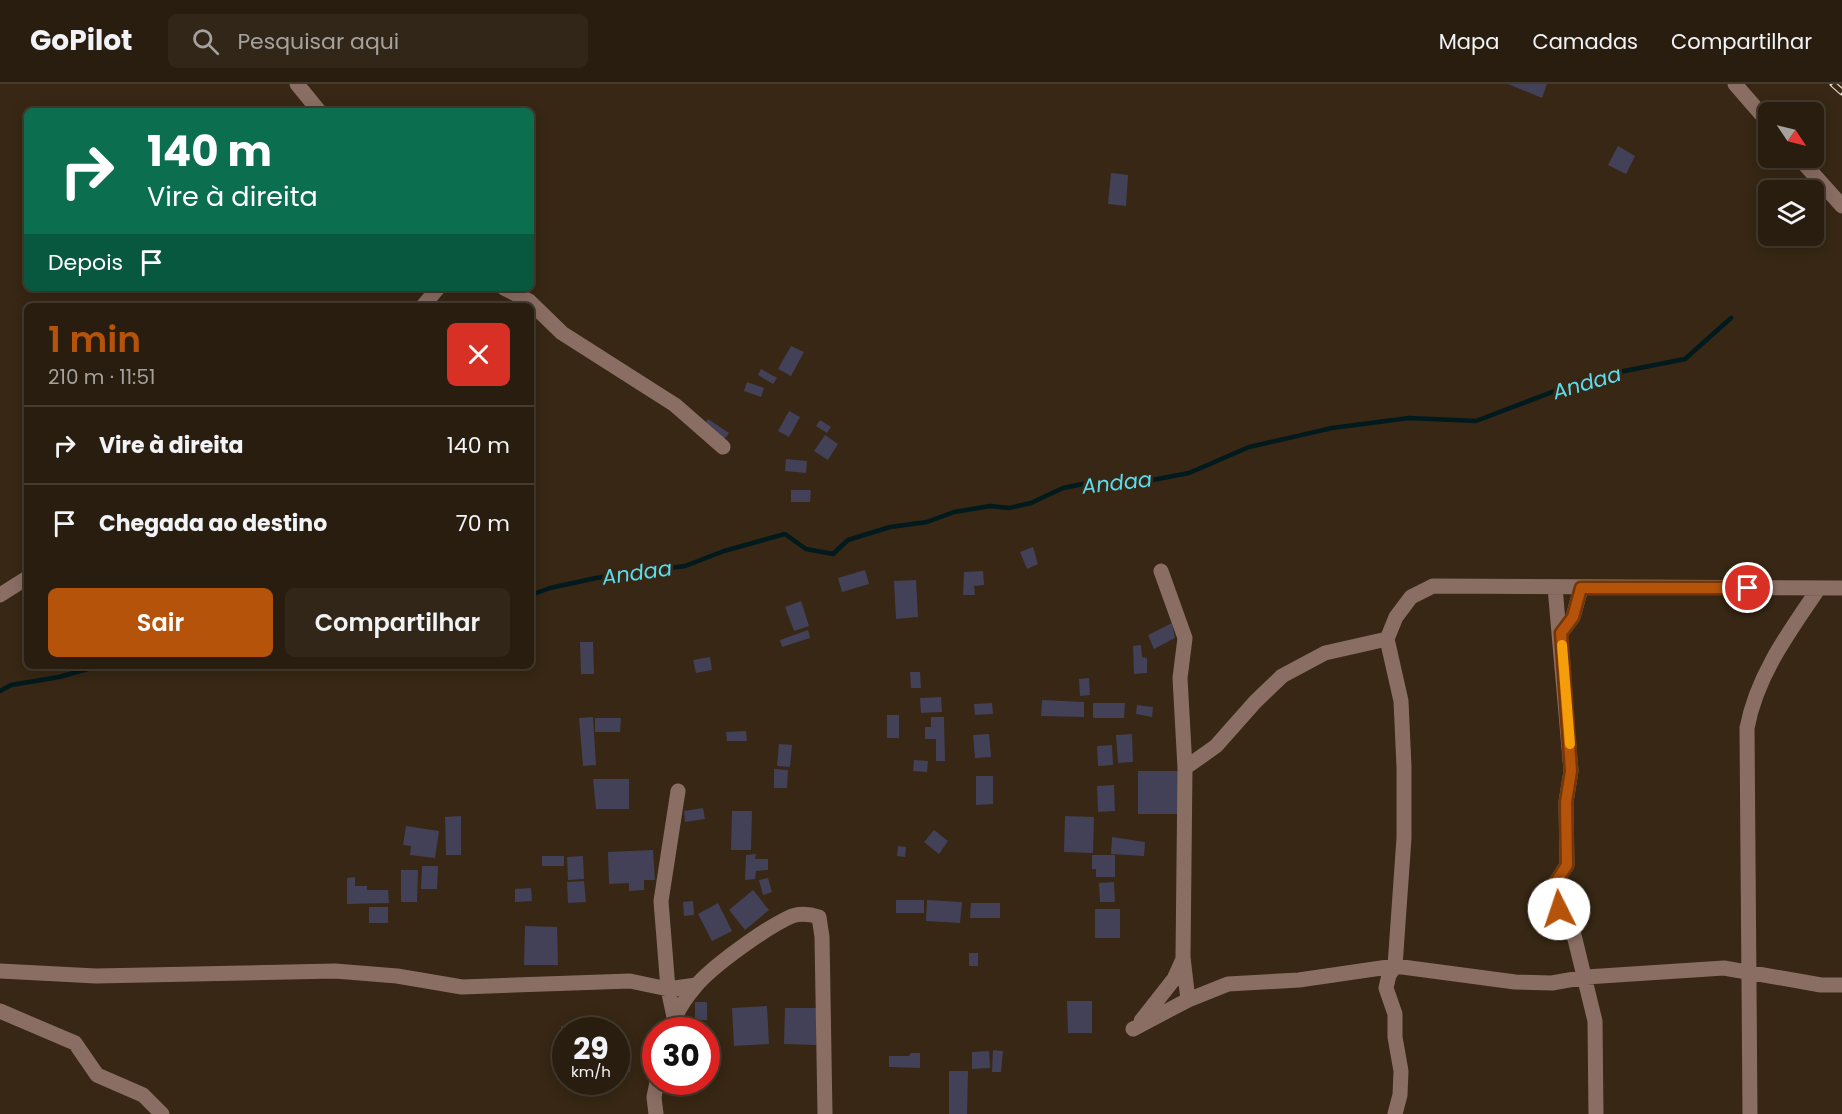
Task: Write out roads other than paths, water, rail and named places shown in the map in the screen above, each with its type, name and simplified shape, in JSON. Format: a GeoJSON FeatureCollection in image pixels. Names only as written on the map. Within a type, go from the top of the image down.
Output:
{"type":"FeatureCollection","features":[{"type":"Feature","properties":{"kind":"street"},"geometry":{"type":"LineString","coordinates":[[297,84],[317,108]]}},
{"type":"Feature","properties":{"kind":"street"},"geometry":{"type":"LineString","coordinates":[[1735,84],[1758,110]]}},
{"type":"Feature","properties":{"kind":"street"},"geometry":{"type":"LineString","coordinates":[[1808,168],[1842,206]]}},
{"type":"Feature","properties":{"kind":"street"},"geometry":{"type":"LineString","coordinates":[[426,303],[436,291]]}},
{"type":"Feature","properties":{"kind":"street"},"geometry":{"type":"LineString","coordinates":[[510,291],[531,303]]}},
{"type":"Feature","properties":{"kind":"street"},"geometry":{"type":"LineString","coordinates":[[534,306],[562,333],[675,405],[723,447]]}},
{"type":"Feature","properties":{"kind":"street"},"geometry":{"type":"LineString","coordinates":[[1161,571],[1185,638],[1180,678],[1185,768],[1183,957],[1188,1000]]}},
{"type":"Feature","properties":{"kind":"street"},"geometry":{"type":"LineString","coordinates":[[0,595],[24,580]]}},
{"type":"Feature","properties":{"kind":"street"},"geometry":{"type":"LineString","coordinates":[[1395,1114],[1400,1095],[1401,1071],[1395,1037],[1395,1014],[1386,988],[1389,975],[1395,966],[1404,838],[1404,767],[1401,700],[1387,639],[1396,617],[1412,597],[1433,586],[1842,588]]}},
{"type":"Feature","properties":{"kind":"street"},"geometry":{"type":"LineString","coordinates":[[1555,587],[1561,633],[1571,771],[1566,802],[1567,865],[1554,885],[1554,896],[1573,931],[1595,1021],[1596,1114]]}},
{"type":"Feature","properties":{"kind":"street"},"geometry":{"type":"LineString","coordinates":[[1561,633],[1573,617],[1581,588]]}},
{"type":"Feature","properties":{"kind":"street"},"geometry":{"type":"LineString","coordinates":[[1749,1114],[1748,728],[1750,711],[1763,674],[1819,588]]}},
{"type":"Feature","properties":{"kind":"street"},"geometry":{"type":"LineString","coordinates":[[1185,768],[1216,746],[1255,702],[1282,676],[1325,653],[1387,639]]}},
{"type":"Feature","properties":{"kind":"street"},"geometry":{"type":"LineString","coordinates":[[671,1017],[661,901],[678,791]]}},
{"type":"Feature","properties":{"kind":"street"},"geometry":{"type":"LineString","coordinates":[[676,1017],[696,985],[721,963],[794,915],[810,914],[819,917],[822,937],[825,1114]]}},
{"type":"Feature","properties":{"kind":"street"},"geometry":{"type":"LineString","coordinates":[[1183,957],[1174,980],[1133,1029],[1188,1000],[1228,984],[1299,980],[1395,966],[1515,982],[1552,983],[1586,977],[1724,968],[1821,985],[1842,985]]}},
{"type":"Feature","properties":{"kind":"street"},"geometry":{"type":"LineString","coordinates":[[0,971],[96,976],[335,971],[397,976],[462,987],[630,981],[668,989],[696,985]]}},
{"type":"Feature","properties":{"kind":"street"},"geometry":{"type":"LineString","coordinates":[[0,1011],[57,1033],[75,1043],[97,1075],[143,1095],[162,1114]]}},
{"type":"Feature","properties":{"kind":"street"},"geometry":{"type":"LineString","coordinates":[[654,1095],[656,1114]]}},
{"type":"Feature","properties":{"kind":"waterway","name":"Andaa"},"geometry":{"type":"LineString","coordinates":[[534,594],[596,578],[685,566],[724,551],[785,534],[806,549],[833,554],[848,540],[890,527],[927,522],[954,512],[990,506],[1009,508],[1031,503],[1063,488],[1083,484],[1116,487],[1189,473],[1249,447],[1332,428],[1409,418],[1476,421],[1589,378],[1685,359],[1731,318]]}},
{"type":"Feature","properties":{"kind":"waterway","name":"Andaa"},"geometry":{"type":"LineString","coordinates":[[0,691],[11,685],[59,677],[88,669]]}},
{"type":"Feature","properties":{"kind":"railway"},"geometry":{"type":"LineString","coordinates":[[1833,84],[1842,92]]}}]}
